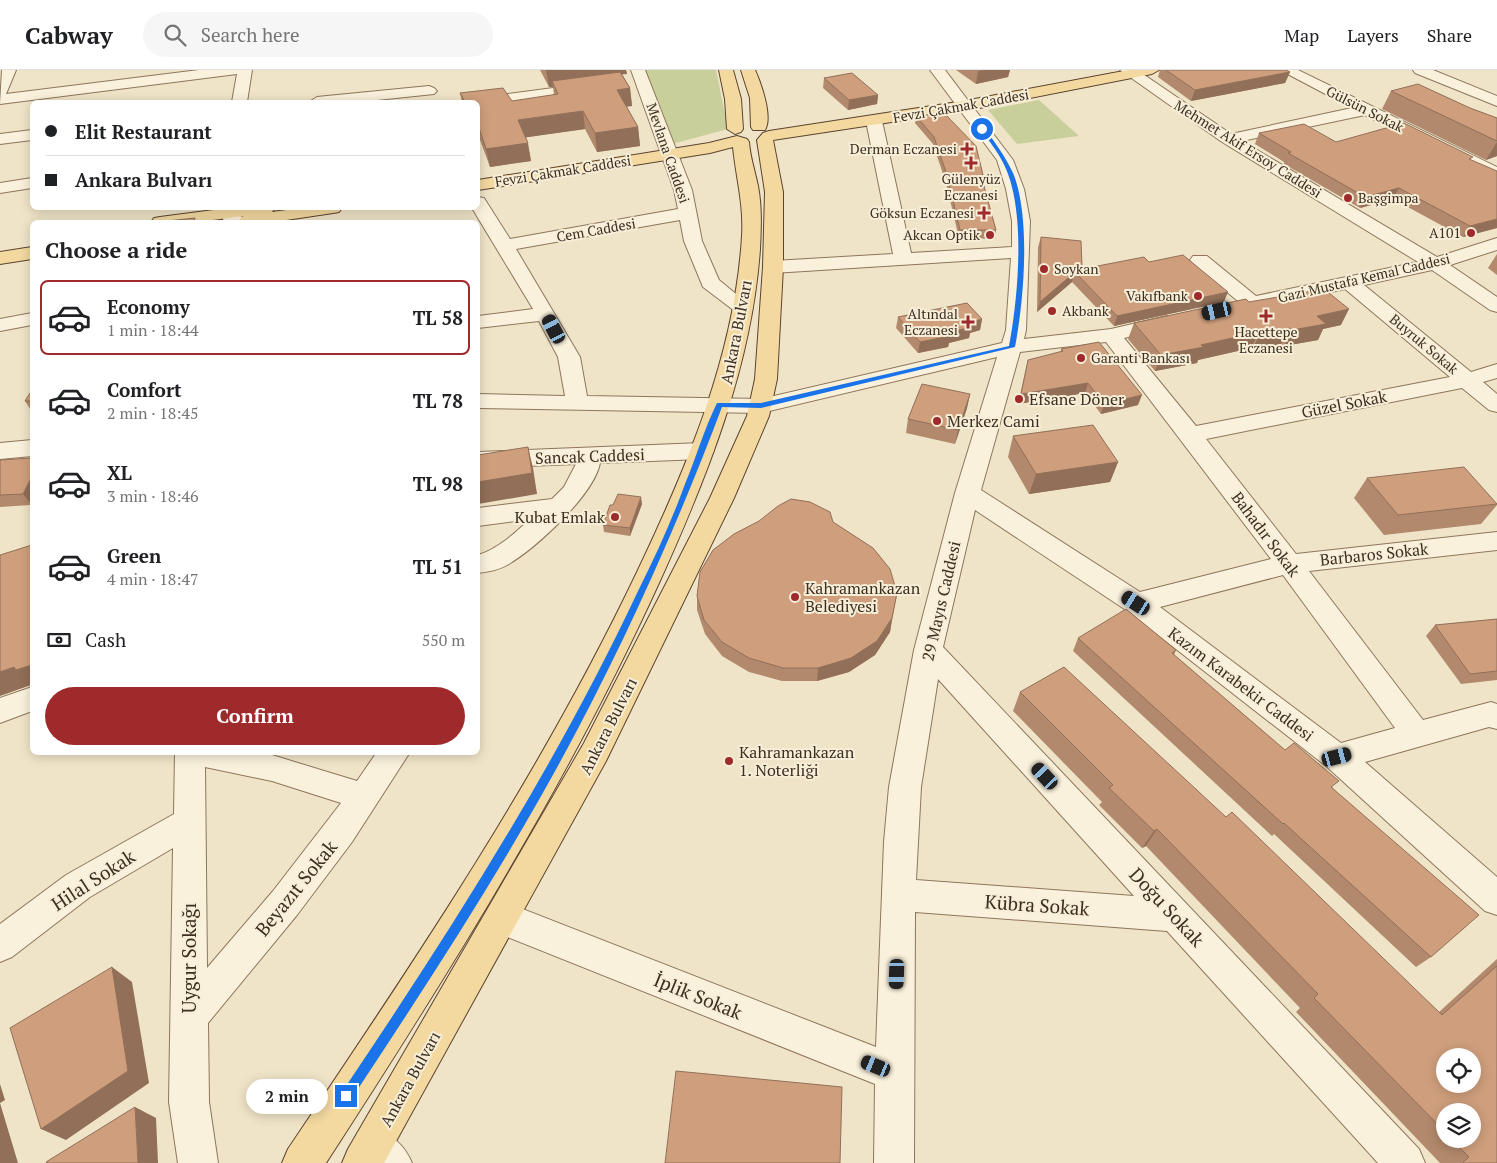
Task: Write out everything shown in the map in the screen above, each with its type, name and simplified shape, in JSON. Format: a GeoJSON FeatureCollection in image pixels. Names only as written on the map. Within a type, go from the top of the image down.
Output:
{"type":"FeatureCollection","features":[{"type":"Feature","properties":{"kind":"main road","name":"Ankara Bulvarı"},"geometry":{"type":"LineString","coordinates":[[376,1157],[502,918],[595,752],[722,498],[761,406],[768,359],[773,268],[774,192],[733,99],[726,70]]}},
{"type":"Feature","properties":{"kind":"main road","name":"Ankara Bulvarı"},"geometry":{"type":"LineString","coordinates":[[302,1163],[412,997],[536,796],[639,598],[682,503],[720,405],[743,308],[750,252],[751,199],[741,160],[760,113],[756,87],[748,70]]}},
{"type":"Feature","properties":{"kind":"main road","name":"Fevzi Çakmak Caddesi"},"geometry":{"type":"LineString","coordinates":[[750,134],[874,121],[1096,70]]}},
{"type":"Feature","properties":{"kind":"main road","name":"Fevzi Çakmak Caddesi"},"geometry":{"type":"LineString","coordinates":[[480,176],[668,151],[710,148],[750,134],[821,121],[960,102],[1130,72],[1152,70]]}},
{"type":"Feature","properties":{"kind":"main road","name":"Fevzi Çakmak Caddesi"},"geometry":{"type":"LineString","coordinates":[[480,185],[668,151]]}},
{"type":"Feature","properties":{"kind":"main road"},"geometry":{"type":"LineString","coordinates":[[234,216],[258,210]]}},
{"type":"Feature","properties":{"kind":"main road"},"geometry":{"type":"LineString","coordinates":[[185,220],[308,210]]}},
{"type":"Feature","properties":{"kind":"main road"},"geometry":{"type":"LineString","coordinates":[[0,245],[30,240]]}},
{"type":"Feature","properties":{"kind":"main road"},"geometry":{"type":"LineString","coordinates":[[0,258],[30,253]]}},
{"type":"Feature","properties":{"kind":"street"},"geometry":{"type":"LineString","coordinates":[[0,92],[9,70]]}},
{"type":"Feature","properties":{"kind":"street"},"geometry":{"type":"LineString","coordinates":[[0,99],[235,70]]}},
{"type":"Feature","properties":{"kind":"street"},"geometry":{"type":"LineString","coordinates":[[240,100],[245,70]]}},
{"type":"Feature","properties":{"kind":"street","name":"29 Mayıs Caddesi"},"geometry":{"type":"LineString","coordinates":[[894,1163],[894,1073],[900,842],[905,787],[928,650],[967,493],[1012,347],[1018,314],[1021,252],[1021,221],[1011,175],[998,150],[937,70]]}},
{"type":"Feature","properties":{"kind":"street","name":"Gülsün Sokak"},"geometry":{"type":"LineString","coordinates":[[1287,70],[1497,174]]}},
{"type":"Feature","properties":{"kind":"street"},"geometry":{"type":"LineString","coordinates":[[1420,70],[1497,101]]}},
{"type":"Feature","properties":{"kind":"street","name":"Mehmet Akif Ersoy Caddesi"},"geometry":{"type":"LineString","coordinates":[[1130,72],[1228,140],[1435,264],[1497,306]]}},
{"type":"Feature","properties":{"kind":"street"},"geometry":{"type":"LineString","coordinates":[[622,83],[640,75]]}},
{"type":"Feature","properties":{"kind":"street","name":"Mevlana Caddesi"},"geometry":{"type":"LineString","coordinates":[[640,75],[684,190],[693,241],[710,283],[743,308]]}},
{"type":"Feature","properties":{"kind":"street"},"geometry":{"type":"LineString","coordinates":[[480,103],[603,86]]}},
{"type":"Feature","properties":{"kind":"street"},"geometry":{"type":"LineString","coordinates":[[336,100],[430,90]]}},
{"type":"Feature","properties":{"kind":"street"},"geometry":{"type":"LineString","coordinates":[[1228,140],[1366,110]]}},
{"type":"Feature","properties":{"kind":"street"},"geometry":{"type":"LineString","coordinates":[[874,121],[904,259]]}},
{"type":"Feature","properties":{"kind":"street"},"geometry":{"type":"LineString","coordinates":[[0,139],[30,136]]}},
{"type":"Feature","properties":{"kind":"street"},"geometry":{"type":"LineString","coordinates":[[0,188],[30,183]]}},
{"type":"Feature","properties":{"kind":"street"},"geometry":{"type":"LineString","coordinates":[[480,205],[546,314],[569,357],[577,402]]}},
{"type":"Feature","properties":{"kind":"street","name":"Cem Caddesi"},"geometry":{"type":"LineString","coordinates":[[504,246],[688,214]]}},
{"type":"Feature","properties":{"kind":"street","name":"Gazi Mustafa Kemal Caddesi"},"geometry":{"type":"LineString","coordinates":[[1224,309],[1435,264],[1497,244]]}},
{"type":"Feature","properties":{"kind":"street"},"geometry":{"type":"LineString","coordinates":[[773,268],[1021,252]]}},
{"type":"Feature","properties":{"kind":"street"},"geometry":{"type":"LineString","coordinates":[[1200,260],[1252,303]]}},
{"type":"Feature","properties":{"kind":"street","name":"Buyruk Sokak"},"geometry":{"type":"LineString","coordinates":[[1350,283],[1497,405]]}},
{"type":"Feature","properties":{"kind":"street"},"geometry":{"type":"LineString","coordinates":[[480,322],[546,314]]}},
{"type":"Feature","properties":{"kind":"street"},"geometry":{"type":"LineString","coordinates":[[480,401],[761,406],[1012,347],[1111,335],[1186,318]]}},
{"type":"Feature","properties":{"kind":"street"},"geometry":{"type":"LineString","coordinates":[[0,325],[30,319]]}},
{"type":"Feature","properties":{"kind":"street","name":"Bahadır Sokak"},"geometry":{"type":"LineString","coordinates":[[1111,335],[1190,435],[1418,736]]}},
{"type":"Feature","properties":{"kind":"street","name":"Güzel Sokak"},"geometry":{"type":"LineString","coordinates":[[1190,435],[1467,380],[1497,371]]}},
{"type":"Feature","properties":{"kind":"street"},"geometry":{"type":"LineString","coordinates":[[0,451],[30,448]]}},
{"type":"Feature","properties":{"kind":"street","name":"Sancak Caddesi"},"geometry":{"type":"LineString","coordinates":[[480,460],[702,451]]}},
{"type":"Feature","properties":{"kind":"street"},"geometry":{"type":"LineString","coordinates":[[480,563],[497,559],[525,539],[573,493],[587,470],[590,456]]}},
{"type":"Feature","properties":{"kind":"street","name":"Kazım Karabekir Caddesi"},"geometry":{"type":"LineString","coordinates":[[967,493],[1136,603],[1337,757],[1497,899]]}},
{"type":"Feature","properties":{"kind":"street"},"geometry":{"type":"LineString","coordinates":[[480,517],[557,507]]}},
{"type":"Feature","properties":{"kind":"street","name":"Barbaros Sokak"},"geometry":{"type":"LineString","coordinates":[[1136,603],[1288,564],[1497,541]]}},
{"type":"Feature","properties":{"kind":"street","name":"Doğu Sokak"},"geometry":{"type":"LineString","coordinates":[[928,650],[1405,1163]]}},
{"type":"Feature","properties":{"kind":"street"},"geometry":{"type":"LineString","coordinates":[[0,711],[30,700]]}},
{"type":"Feature","properties":{"kind":"street"},"geometry":{"type":"LineString","coordinates":[[1337,757],[1495,714]]}},
{"type":"Feature","properties":{"kind":"street","name":"Uygur Sokağı"},"geometry":{"type":"LineString","coordinates":[[190,755],[189,1102],[198,1163]]}},
{"type":"Feature","properties":{"kind":"street"},"geometry":{"type":"LineString","coordinates":[[212,755],[272,768],[364,797]]}},
{"type":"Feature","properties":{"kind":"street","name":"Beyazıt Sokak"},"geometry":{"type":"LineString","coordinates":[[189,1016],[285,903],[340,832],[393,755]]}},
{"type":"Feature","properties":{"kind":"street","name":"Hilal Sokak"},"geometry":{"type":"LineString","coordinates":[[0,945],[78,886],[189,822]]}},
{"type":"Feature","properties":{"kind":"street","name":"Kübra Sokak"},"geometry":{"type":"LineString","coordinates":[[900,895],[1174,915]]}},
{"type":"Feature","properties":{"kind":"street","name":"İplik Sokak"},"geometry":{"type":"LineString","coordinates":[[502,918],[894,1073]]}},
{"type":"Feature","properties":{"kind":"green space"},"geometry":{"type":"Polygon","coordinates":[[[643,70],[716,70],[728,129],[672,144],[643,70]]]}},
{"type":"Feature","properties":{"kind":"green space"},"geometry":{"type":"Polygon","coordinates":[[[1039,100],[1079,136],[1017,144],[988,110],[1039,100]]]}},
{"type":"Feature","properties":{"kind":"building"},"geometry":{"type":"Polygon","coordinates":[[[1166,70],[1286,70],[1290,72],[1195,90],[1166,70]]]}},
{"type":"Feature","properties":{"kind":"building"},"geometry":{"type":"Polygon","coordinates":[[[620,72],[630,88],[617,90],[638,127],[595,133],[583,111],[518,120],[528,143],[486,149],[480,131],[480,100],[464,100],[460,93],[503,88],[512,101],[558,94],[552,81],[620,72]]]}},
{"type":"Feature","properties":{"kind":"building"},"geometry":{"type":"Polygon","coordinates":[[[852,73],[878,95],[849,100],[824,78],[852,73]]]}},
{"type":"Feature","properties":{"kind":"building"},"geometry":{"type":"Polygon","coordinates":[[[1418,84],[1497,118],[1497,141],[1391,91],[1418,84]]]}},
{"type":"Feature","properties":{"kind":"building"},"geometry":{"type":"Polygon","coordinates":[[[944,113],[976,146],[983,175],[981,175],[996,230],[960,230],[947,175],[934,137],[916,116],[944,113]]]}},
{"type":"Feature","properties":{"kind":"building"},"geometry":{"type":"Polygon","coordinates":[[[1404,123],[1473,157],[1469,159],[1497,171],[1497,219],[1470,226],[1399,188],[1365,197],[1288,153],[1291,152],[1259,133],[1304,124],[1336,142],[1404,123]]]}},
{"type":"Feature","properties":{"kind":"building"},"geometry":{"type":"Polygon","coordinates":[[[195,218],[194,220],[176,220],[195,218]]]}},
{"type":"Feature","properties":{"kind":"building"},"geometry":{"type":"Polygon","coordinates":[[[1041,237],[1081,241],[1082,266],[1077,270],[1144,257],[1149,262],[1183,255],[1228,292],[1117,316],[1075,272],[1040,302],[1041,237]]]}},
{"type":"Feature","properties":{"kind":"building"},"geometry":{"type":"Polygon","coordinates":[[[1324,289],[1349,309],[1317,316],[1326,324],[1292,330],[1289,328],[1260,334],[1259,332],[1201,345],[1204,347],[1161,355],[1134,323],[1246,299],[1249,302],[1324,289]]]}},
{"type":"Feature","properties":{"kind":"building"},"geometry":{"type":"Polygon","coordinates":[[[967,303],[982,319],[968,323],[971,327],[948,333],[950,336],[920,342],[898,317],[967,303]]]}},
{"type":"Feature","properties":{"kind":"building"},"geometry":{"type":"Polygon","coordinates":[[[1099,342],[1142,395],[1104,404],[1088,383],[1021,394],[1028,360],[1063,351],[1061,349],[1099,342]]]}},
{"type":"Feature","properties":{"kind":"building"},"geometry":{"type":"Polygon","coordinates":[[[922,384],[970,394],[958,430],[908,419],[922,384]]]}},
{"type":"Feature","properties":{"kind":"building"},"geometry":{"type":"Polygon","coordinates":[[[30,393],[30,401],[25,401],[30,393]]]}},
{"type":"Feature","properties":{"kind":"building"},"geometry":{"type":"Polygon","coordinates":[[[1093,425],[1118,462],[1036,474],[1013,436],[1093,425]]]}},
{"type":"Feature","properties":{"kind":"building"},"geometry":{"type":"Polygon","coordinates":[[[528,447],[532,473],[480,482],[480,455],[528,447]]]}},
{"type":"Feature","properties":{"kind":"building"},"geometry":{"type":"Polygon","coordinates":[[[30,458],[30,480],[23,494],[0,495],[0,460],[30,458]]]}},
{"type":"Feature","properties":{"kind":"building"},"geometry":{"type":"Polygon","coordinates":[[[1464,467],[1497,504],[1398,515],[1367,478],[1464,467]]]}},
{"type":"Feature","properties":{"kind":"building"},"geometry":{"type":"Polygon","coordinates":[[[618,494],[641,497],[630,528],[603,525],[610,505],[613,505],[618,494]]]}},
{"type":"Feature","properties":{"kind":"building","name":"Kahramankazan Belediyesi"},"geometry":{"type":"Polygon","coordinates":[[[791,499],[810,502],[830,512],[833,522],[873,548],[890,569],[897,593],[892,618],[877,641],[851,658],[818,668],[783,668],[749,658],[722,642],[704,620],[697,596],[700,572],[713,550],[734,534],[759,521],[778,506],[791,499]]]}},
{"type":"Feature","properties":{"kind":"building"},"geometry":{"type":"Polygon","coordinates":[[[30,546],[30,666],[16,670],[14,667],[0,672],[0,555],[30,546]]]}},
{"type":"Feature","properties":{"kind":"building"},"geometry":{"type":"Polygon","coordinates":[[[1126,609],[1176,650],[1172,653],[1285,750],[1294,743],[1339,781],[1331,787],[1479,915],[1431,957],[1078,638],[1126,609]]]}},
{"type":"Feature","properties":{"kind":"building"},"geometry":{"type":"Polygon","coordinates":[[[1497,619],[1497,671],[1470,674],[1435,625],[1497,619]]]}},
{"type":"Feature","properties":{"kind":"building"},"geometry":{"type":"Polygon","coordinates":[[[1064,667],[1226,817],[1232,812],[1442,1015],[1497,966],[1497,1163],[1463,1162],[1469,1157],[1460,1148],[1481,1148],[1481,1103],[1436,1103],[1436,1123],[1314,998],[1318,994],[1157,829],[1154,831],[1109,788],[1113,785],[1020,692],[1064,667]]]}},
{"type":"Feature","properties":{"kind":"building"},"geometry":{"type":"Polygon","coordinates":[[[112,967],[128,1071],[41,1129],[10,1028],[112,967]]]}},
{"type":"Feature","properties":{"kind":"building"},"geometry":{"type":"Polygon","coordinates":[[[676,1071],[842,1087],[840,1163],[665,1163],[676,1071]]]}},
{"type":"Feature","properties":{"kind":"building"},"geometry":{"type":"Polygon","coordinates":[[[135,1107],[138,1163],[46,1162],[135,1107]]]}},
{"type":"Feature","properties":{"kind":"place","name":"Derman Eczanesi"},"geometry":{"type":"Point","coordinates":[967,149]}},
{"type":"Feature","properties":{"kind":"place","name":"Gülenyüz Eczanesi"},"geometry":{"type":"Point","coordinates":[971,163]}},
{"type":"Feature","properties":{"kind":"place","name":"Başgimpa"},"geometry":{"type":"Point","coordinates":[1348,198]}},
{"type":"Feature","properties":{"kind":"place","name":"Göksun Eczanesi"},"geometry":{"type":"Point","coordinates":[984,213]}},
{"type":"Feature","properties":{"kind":"place","name":"A101"},"geometry":{"type":"Point","coordinates":[1471,233]}},
{"type":"Feature","properties":{"kind":"place","name":"Akcan Optik"},"geometry":{"type":"Point","coordinates":[990,235]}},
{"type":"Feature","properties":{"kind":"place","name":"Soykan"},"geometry":{"type":"Point","coordinates":[1044,269]}},
{"type":"Feature","properties":{"kind":"place","name":"Vakıfbank"},"geometry":{"type":"Point","coordinates":[1198,296]}},
{"type":"Feature","properties":{"kind":"place","name":"Akbank"},"geometry":{"type":"Point","coordinates":[1052,311]}},
{"type":"Feature","properties":{"kind":"place","name":"Hacettepe Eczanesi"},"geometry":{"type":"Point","coordinates":[1266,316]}},
{"type":"Feature","properties":{"kind":"place","name":"Altındal Eczanesi"},"geometry":{"type":"Point","coordinates":[968,322]}},
{"type":"Feature","properties":{"kind":"place","name":"Garanti Bankası"},"geometry":{"type":"Point","coordinates":[1081,358]}},
{"type":"Feature","properties":{"kind":"place","name":"Efsane Döner"},"geometry":{"type":"Point","coordinates":[1019,399]}},
{"type":"Feature","properties":{"kind":"place","name":"Merkez Cami"},"geometry":{"type":"Point","coordinates":[937,421]}},
{"type":"Feature","properties":{"kind":"place","name":"Kubat Emlak"},"geometry":{"type":"Point","coordinates":[615,517]}},
{"type":"Feature","properties":{"kind":"place","name":"Kahramankazan Belediyesi"},"geometry":{"type":"Point","coordinates":[795,597]}},
{"type":"Feature","properties":{"kind":"place","name":"Kahramankazan 1. Noterliği"},"geometry":{"type":"Point","coordinates":[729,761]}},
{"type":"Feature","properties":{"kind":"route"},"geometry":{"type":"LineString","coordinates":[[346,1096],[412,997],[536,796],[611,656],[643,590],[682,503],[720,405],[761,406],[826,389],[1012,347],[1018,314],[1021,221],[1015,190],[1005,160],[982,129]]}}]}
